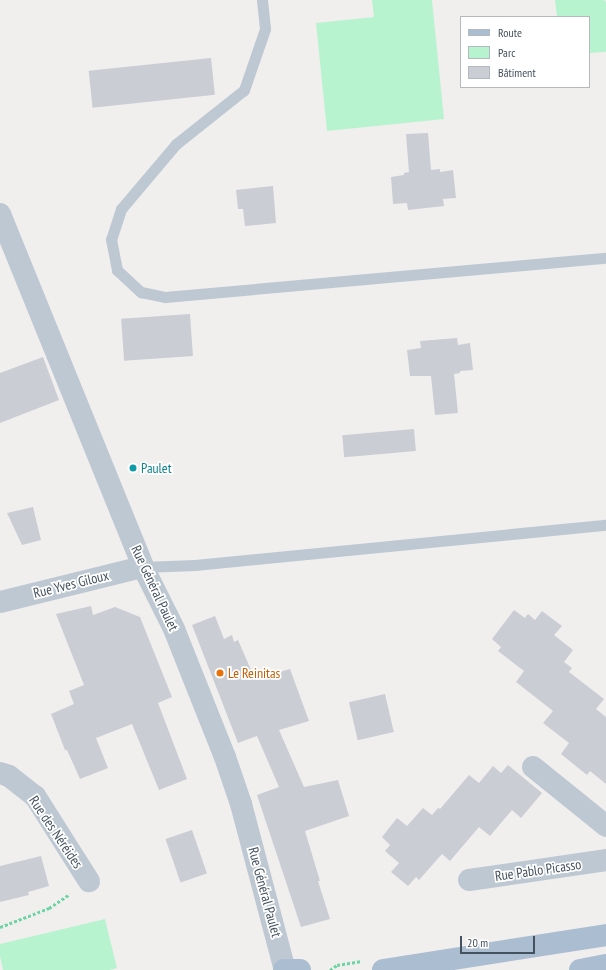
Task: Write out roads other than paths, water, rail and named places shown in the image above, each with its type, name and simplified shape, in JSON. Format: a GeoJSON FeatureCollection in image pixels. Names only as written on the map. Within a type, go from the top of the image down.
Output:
{"type":"FeatureCollection","features":[{"type":"Feature","properties":{"kind":"main road"},"geometry":{"type":"LineString","coordinates":[[383,970],[606,935]]}},
{"type":"Feature","properties":{"kind":"main road"},"geometry":{"type":"LineString","coordinates":[[580,970],[606,965]]}},
{"type":"Feature","properties":{"kind":"main road"},"geometry":{"type":"LineString","coordinates":[[285,970],[300,970]]}},
{"type":"Feature","properties":{"kind":"street","name":"Rue Général Paulet"},"geometry":{"type":"LineString","coordinates":[[0,214],[143,567],[174,629],[227,764],[241,804],[285,970]]}},
{"type":"Feature","properties":{"kind":"street","name":"Rue Yves Giloux"},"geometry":{"type":"LineString","coordinates":[[0,602],[143,567]]}},
{"type":"Feature","properties":{"kind":"street"},"geometry":{"type":"LineString","coordinates":[[533,767],[606,826]]}},
{"type":"Feature","properties":{"kind":"street","name":"Rue des Néréides"},"geometry":{"type":"LineString","coordinates":[[0,773],[9,776],[35,796],[89,881]]}},
{"type":"Feature","properties":{"kind":"street","name":"Rue Pablo Picasso"},"geometry":{"type":"LineString","coordinates":[[469,880],[606,860]]}},
{"type":"Feature","properties":{"kind":"lane"},"geometry":{"type":"LineString","coordinates":[[262,0],[265,29],[244,90],[176,144],[121,209],[111,238],[117,270],[141,292],[165,297],[606,258]]}},
{"type":"Feature","properties":{"kind":"lane"},"geometry":{"type":"LineString","coordinates":[[143,567],[195,565],[606,525]]}},
{"type":"Feature","properties":{"kind":"place","name":"Paulet"},"geometry":{"type":"Point","coordinates":[133,468]}},
{"type":"Feature","properties":{"kind":"place","name":"Le Reinitas"},"geometry":{"type":"Point","coordinates":[220,673]}}]}
